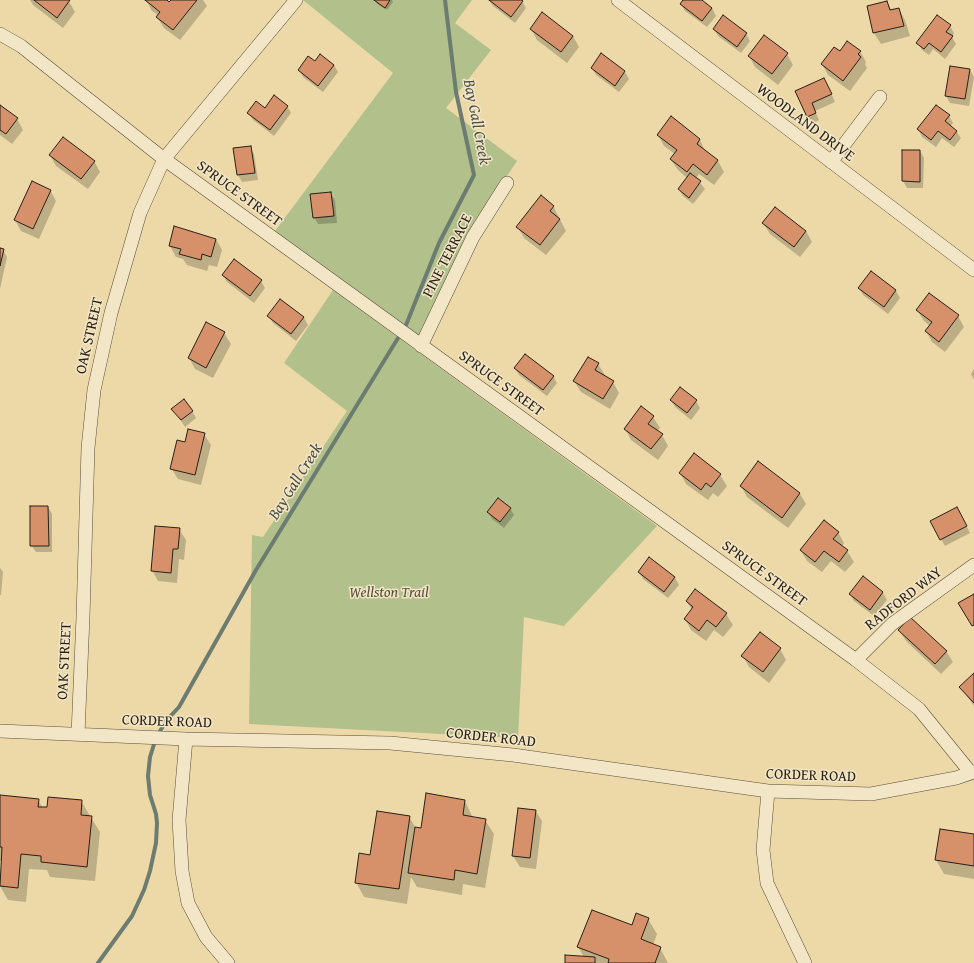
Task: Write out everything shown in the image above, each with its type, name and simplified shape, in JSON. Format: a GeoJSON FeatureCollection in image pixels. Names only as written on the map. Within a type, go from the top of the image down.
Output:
{"type":"FeatureCollection","features":[{"type":"Feature","properties":{"kind":"street","name":"OAK STREET"},"geometry":{"type":"LineString","coordinates":[[78,734],[88,448],[94,390],[111,313],[140,213],[164,159],[296,0]]}},
{"type":"Feature","properties":{"kind":"street","name":"WOODLAND DRIVE"},"geometry":{"type":"LineString","coordinates":[[618,0],[974,270]]}},
{"type":"Feature","properties":{"kind":"street","name":"SPRUCE STREET"},"geometry":{"type":"LineString","coordinates":[[0,34],[21,46],[164,159],[856,660],[919,709],[973,773]]}},
{"type":"Feature","properties":{"kind":"street"},"geometry":{"type":"LineString","coordinates":[[831,162],[880,97]]}},
{"type":"Feature","properties":{"kind":"street","name":"PINE TERRACE"},"geometry":{"type":"LineString","coordinates":[[418,344],[473,238],[507,183]]}},
{"type":"Feature","properties":{"kind":"street","name":"RADFORD WAY"},"geometry":{"type":"LineString","coordinates":[[856,660],[892,624],[974,565]]}},
{"type":"Feature","properties":{"kind":"street","name":"CORDER ROAD"},"geometry":{"type":"LineString","coordinates":[[0,731],[186,739],[390,743],[513,755],[768,791],[870,794],[973,773]]}},
{"type":"Feature","properties":{"kind":"street"},"geometry":{"type":"LineString","coordinates":[[186,739],[179,820],[182,872],[188,903],[206,937],[228,963]]}},
{"type":"Feature","properties":{"kind":"street"},"geometry":{"type":"LineString","coordinates":[[768,791],[763,850],[767,883],[805,963]]}},
{"type":"Feature","properties":{"kind":"green space"},"geometry":{"type":"Polygon","coordinates":[[[303,0],[472,0],[455,23],[491,50],[446,108],[517,161],[466,238],[420,340],[275,231],[393,73],[303,0]]]}},
{"type":"Feature","properties":{"kind":"green space","name":"Wellston Trail"},"geometry":{"type":"Polygon","coordinates":[[[333,290],[657,526],[564,626],[524,617],[518,738],[249,724],[252,535],[263,537],[347,411],[284,363],[333,290]]]}},
{"type":"Feature","properties":{"kind":"building"},"geometry":{"type":"Polygon","coordinates":[[[34,0],[70,0],[57,18],[34,0]]]}},
{"type":"Feature","properties":{"kind":"building"},"geometry":{"type":"Polygon","coordinates":[[[145,0],[167,0],[169,2],[171,0],[197,0],[173,30],[156,17],[160,12],[145,0]]]}},
{"type":"Feature","properties":{"kind":"building"},"geometry":{"type":"Polygon","coordinates":[[[374,0],[390,0],[385,8],[374,0]]]}},
{"type":"Feature","properties":{"kind":"building"},"geometry":{"type":"Polygon","coordinates":[[[489,0],[522,0],[523,1],[511,17],[489,0]]]}},
{"type":"Feature","properties":{"kind":"building"},"geometry":{"type":"Polygon","coordinates":[[[683,0],[702,0],[712,8],[702,21],[680,4],[683,0]]]}},
{"type":"Feature","properties":{"kind":"building"},"geometry":{"type":"Polygon","coordinates":[[[887,1],[890,10],[899,8],[904,26],[873,33],[867,6],[887,1]]]}},
{"type":"Feature","properties":{"kind":"building"},"geometry":{"type":"Polygon","coordinates":[[[542,12],[573,36],[561,52],[530,29],[542,12]]]}},
{"type":"Feature","properties":{"kind":"building"},"geometry":{"type":"Polygon","coordinates":[[[723,15],[747,33],[737,47],[713,29],[723,15]]]}},
{"type":"Feature","properties":{"kind":"building"},"geometry":{"type":"Polygon","coordinates":[[[937,15],[951,25],[946,32],[953,36],[941,52],[929,43],[924,49],[916,43],[937,15]]]}},
{"type":"Feature","properties":{"kind":"building"},"geometry":{"type":"Polygon","coordinates":[[[764,35],[788,53],[772,74],[748,56],[764,35]]]}},
{"type":"Feature","properties":{"kind":"building"},"geometry":{"type":"Polygon","coordinates":[[[847,41],[861,51],[858,54],[861,57],[843,81],[821,64],[834,47],[840,51],[847,41]]]}},
{"type":"Feature","properties":{"kind":"building"},"geometry":{"type":"Polygon","coordinates":[[[601,53],[625,71],[615,86],[591,68],[601,53]]]}},
{"type":"Feature","properties":{"kind":"building"},"geometry":{"type":"Polygon","coordinates":[[[320,54],[334,65],[318,86],[298,70],[308,56],[315,61],[320,54]]]}},
{"type":"Feature","properties":{"kind":"building"},"geometry":{"type":"Polygon","coordinates":[[[950,66],[970,69],[965,99],[945,96],[950,66]]]}},
{"type":"Feature","properties":{"kind":"building"},"geometry":{"type":"Polygon","coordinates":[[[824,78],[832,94],[812,103],[816,113],[807,117],[795,91],[824,78]]]}},
{"type":"Feature","properties":{"kind":"building"},"geometry":{"type":"Polygon","coordinates":[[[274,95],[288,106],[270,130],[247,113],[256,101],[265,108],[274,95]]]}},
{"type":"Feature","properties":{"kind":"building"},"geometry":{"type":"Polygon","coordinates":[[[0,105],[18,118],[6,134],[0,130],[0,105]]]}},
{"type":"Feature","properties":{"kind":"building"},"geometry":{"type":"Polygon","coordinates":[[[936,105],[950,115],[945,121],[957,131],[950,140],[938,131],[931,140],[917,129],[936,105]]]}},
{"type":"Feature","properties":{"kind":"building"},"geometry":{"type":"Polygon","coordinates":[[[671,116],[700,139],[697,144],[718,160],[707,175],[693,164],[687,172],[670,159],[677,150],[657,135],[671,116]]]}},
{"type":"Feature","properties":{"kind":"building"},"geometry":{"type":"Polygon","coordinates":[[[63,137],[95,161],[81,179],[49,155],[63,137]]]}},
{"type":"Feature","properties":{"kind":"building"},"geometry":{"type":"Polygon","coordinates":[[[251,146],[255,173],[237,175],[233,148],[251,146]]]}},
{"type":"Feature","properties":{"kind":"building"},"geometry":{"type":"Polygon","coordinates":[[[902,150],[920,150],[920,182],[902,181],[902,150]]]}},
{"type":"Feature","properties":{"kind":"building"},"geometry":{"type":"Polygon","coordinates":[[[690,173],[701,181],[689,198],[678,189],[690,173]]]}},
{"type":"Feature","properties":{"kind":"building"},"geometry":{"type":"Polygon","coordinates":[[[32,181],[51,190],[33,229],[14,220],[32,181]]]}},
{"type":"Feature","properties":{"kind":"building"},"geometry":{"type":"Polygon","coordinates":[[[331,192],[334,216],[313,218],[310,194],[331,192]]]}},
{"type":"Feature","properties":{"kind":"building"},"geometry":{"type":"Polygon","coordinates":[[[541,195],[554,206],[550,211],[560,219],[540,245],[516,227],[541,195]]]}},
{"type":"Feature","properties":{"kind":"building"},"geometry":{"type":"Polygon","coordinates":[[[775,207],[806,231],[794,247],[762,223],[775,207]]]}},
{"type":"Feature","properties":{"kind":"building"},"geometry":{"type":"Polygon","coordinates":[[[174,226],[216,239],[211,257],[202,254],[201,260],[179,254],[181,249],[169,246],[174,226]]]}},
{"type":"Feature","properties":{"kind":"building"},"geometry":{"type":"Polygon","coordinates":[[[0,248],[4,249],[0,266],[0,248]]]}},
{"type":"Feature","properties":{"kind":"building"},"geometry":{"type":"Polygon","coordinates":[[[234,259],[262,280],[250,296],[222,275],[234,259]]]}},
{"type":"Feature","properties":{"kind":"building"},"geometry":{"type":"Polygon","coordinates":[[[871,271],[896,290],[884,307],[858,288],[871,271]]]}},
{"type":"Feature","properties":{"kind":"building"},"geometry":{"type":"Polygon","coordinates":[[[929,293],[959,315],[939,342],[925,331],[932,322],[916,310],[929,293]]]}},
{"type":"Feature","properties":{"kind":"building"},"geometry":{"type":"Polygon","coordinates":[[[280,299],[304,317],[291,334],[267,316],[280,299]]]}},
{"type":"Feature","properties":{"kind":"building"},"geometry":{"type":"Polygon","coordinates":[[[206,322],[225,332],[206,368],[188,358],[206,322]]]}},
{"type":"Feature","properties":{"kind":"building"},"geometry":{"type":"Polygon","coordinates":[[[525,354],[554,376],[543,390],[514,368],[525,354]]]}},
{"type":"Feature","properties":{"kind":"building"},"geometry":{"type":"Polygon","coordinates":[[[588,357],[599,363],[595,370],[614,381],[603,399],[573,381],[588,357]]]}},
{"type":"Feature","properties":{"kind":"building"},"geometry":{"type":"Polygon","coordinates":[[[680,387],[697,400],[687,413],[670,400],[680,387]]]}},
{"type":"Feature","properties":{"kind":"building"},"geometry":{"type":"Polygon","coordinates":[[[184,399],[193,411],[181,420],[171,409],[184,399]]]}},
{"type":"Feature","properties":{"kind":"building"},"geometry":{"type":"Polygon","coordinates":[[[641,406],[654,416],[648,424],[663,434],[651,449],[624,429],[641,406]]]}},
{"type":"Feature","properties":{"kind":"building"},"geometry":{"type":"Polygon","coordinates":[[[188,429],[205,433],[195,475],[170,469],[177,440],[185,442],[188,429]]]}},
{"type":"Feature","properties":{"kind":"building"},"geometry":{"type":"Polygon","coordinates":[[[694,453],[721,474],[711,487],[706,483],[701,490],[679,473],[694,453]]]}},
{"type":"Feature","properties":{"kind":"building"},"geometry":{"type":"Polygon","coordinates":[[[758,461],[800,493],[782,518],[740,486],[758,461]]]}},
{"type":"Feature","properties":{"kind":"building"},"geometry":{"type":"Polygon","coordinates":[[[498,498],[511,508],[500,522],[487,512],[498,498]]]}},
{"type":"Feature","properties":{"kind":"building"},"geometry":{"type":"Polygon","coordinates":[[[30,506],[48,506],[49,546],[30,546],[30,506]]]}},
{"type":"Feature","properties":{"kind":"building"},"geometry":{"type":"Polygon","coordinates":[[[957,507],[967,526],[940,540],[930,521],[957,507]]]}},
{"type":"Feature","properties":{"kind":"building"},"geometry":{"type":"Polygon","coordinates":[[[824,520],[839,532],[833,539],[848,550],[839,562],[824,551],[815,562],[800,550],[824,520]]]}},
{"type":"Feature","properties":{"kind":"building"},"geometry":{"type":"Polygon","coordinates":[[[155,526],[180,528],[178,549],[173,549],[171,573],[151,571],[155,526]]]}},
{"type":"Feature","properties":{"kind":"building"},"geometry":{"type":"Polygon","coordinates":[[[649,557],[675,577],[664,592],[638,572],[649,557]]]}},
{"type":"Feature","properties":{"kind":"building"},"geometry":{"type":"Polygon","coordinates":[[[863,576],[883,592],[870,610],[849,594],[863,576]]]}},
{"type":"Feature","properties":{"kind":"building"},"geometry":{"type":"Polygon","coordinates":[[[695,589],[727,613],[716,627],[707,620],[699,631],[684,619],[693,607],[686,601],[695,589]]]}},
{"type":"Feature","properties":{"kind":"building"},"geometry":{"type":"Polygon","coordinates":[[[974,594],[974,625],[972,626],[958,603],[974,594]]]}},
{"type":"Feature","properties":{"kind":"building"},"geometry":{"type":"Polygon","coordinates":[[[910,617],[947,651],[935,664],[898,630],[910,617]]]}},
{"type":"Feature","properties":{"kind":"building"},"geometry":{"type":"Polygon","coordinates":[[[760,632],[781,648],[763,672],[741,656],[760,632]]]}},
{"type":"Feature","properties":{"kind":"building"},"geometry":{"type":"Polygon","coordinates":[[[974,673],[974,703],[959,687],[974,673]]]}},
{"type":"Feature","properties":{"kind":"building"},"geometry":{"type":"Polygon","coordinates":[[[426,793],[465,800],[463,815],[486,819],[477,874],[455,870],[454,880],[408,873],[415,827],[421,828],[426,793]]]}},
{"type":"Feature","properties":{"kind":"building"},"geometry":{"type":"Polygon","coordinates":[[[0,795],[39,799],[38,807],[47,807],[48,797],[82,800],[81,815],[92,816],[87,867],[41,862],[41,856],[21,854],[18,888],[0,886],[2,847],[0,847],[0,795]]]}},
{"type":"Feature","properties":{"kind":"building"},"geometry":{"type":"Polygon","coordinates":[[[518,808],[536,810],[530,858],[512,856],[518,808]]]}},
{"type":"Feature","properties":{"kind":"building"},"geometry":{"type":"Polygon","coordinates":[[[377,811],[410,816],[399,889],[355,883],[359,853],[370,855],[377,811]]]}},
{"type":"Feature","properties":{"kind":"building"},"geometry":{"type":"Polygon","coordinates":[[[940,829],[974,834],[974,866],[935,860],[940,829]]]}},
{"type":"Feature","properties":{"kind":"building"},"geometry":{"type":"Polygon","coordinates":[[[592,910],[632,925],[636,913],[649,918],[641,939],[661,947],[655,963],[608,963],[609,959],[577,947],[592,910]]]}},
{"type":"Feature","properties":{"kind":"building"},"geometry":{"type":"Polygon","coordinates":[[[565,955],[595,957],[595,963],[565,963],[565,955]]]}},
{"type":"Feature","properties":{"kind":"waterway","name":"Bay Gall Creek"},"geometry":{"type":"LineString","coordinates":[[98,963],[132,916],[144,890],[150,871],[156,843],[157,823],[156,814],[150,795],[148,776],[150,757],[156,738],[166,721],[179,707],[256,570],[406,325],[439,243],[474,175],[456,92],[445,0]]}}]}
